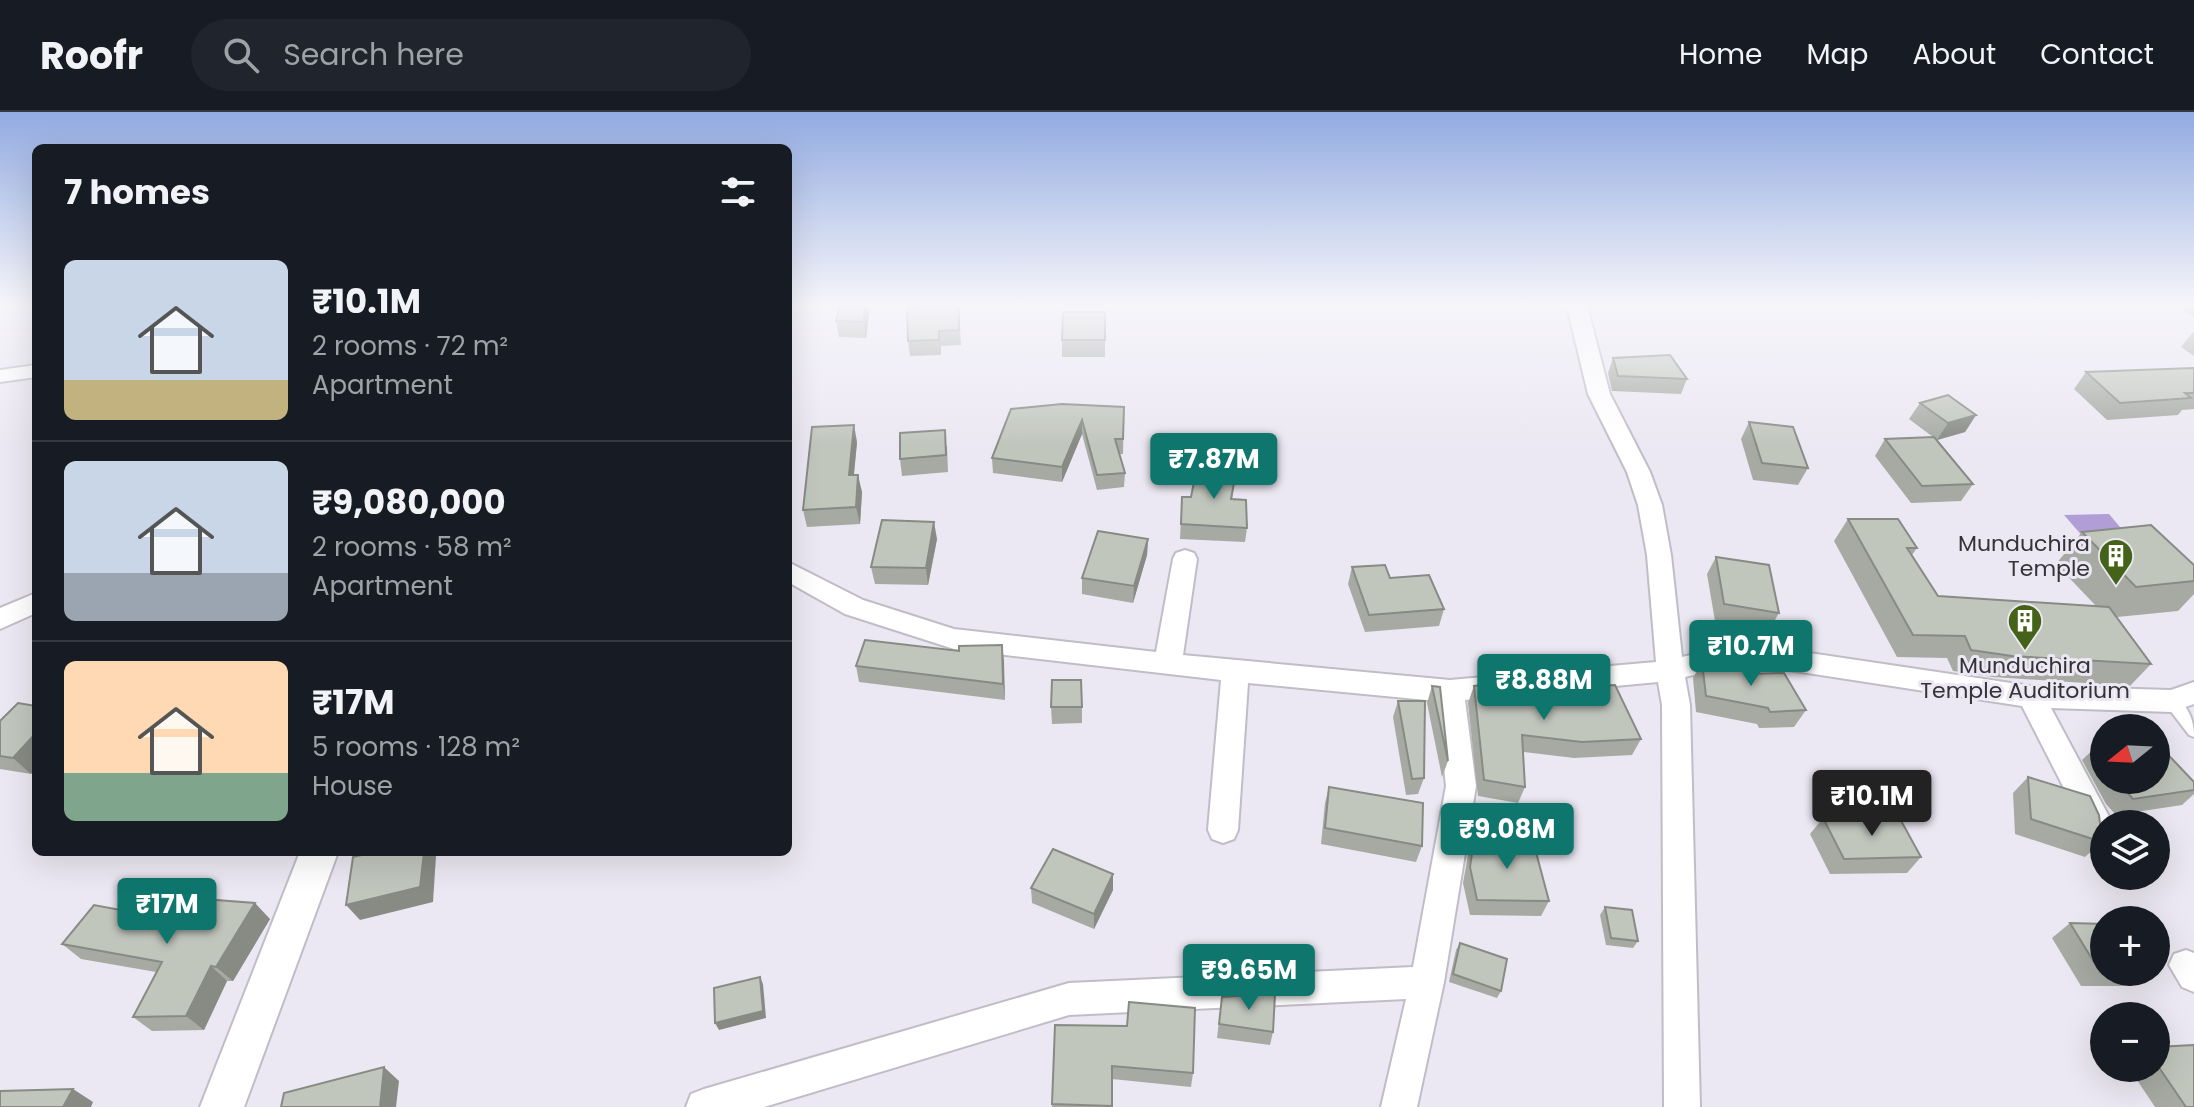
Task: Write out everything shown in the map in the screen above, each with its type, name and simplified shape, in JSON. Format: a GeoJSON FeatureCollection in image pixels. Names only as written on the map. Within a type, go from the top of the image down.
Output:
{"type":"FeatureCollection","features":[{"type":"Feature","properties":{"kind":"street"},"geometry":{"type":"LineString","coordinates":[[1588,352],[1594,378],[1631,451],[1650,502],[1667,610],[1669,671],[1676,705],[1682,1107]]}},
{"type":"Feature","properties":{"kind":"street"},"geometry":{"type":"LineString","coordinates":[[0,376],[32,372]]}},
{"type":"Feature","properties":{"kind":"street"},"geometry":{"type":"LineString","coordinates":[[1168,663],[1185,559]]}},
{"type":"Feature","properties":{"kind":"street"},"geometry":{"type":"LineString","coordinates":[[792,573],[854,607],[954,639],[1235,671],[1450,691],[1669,671],[1742,653],[2031,697],[2182,697]]}},
{"type":"Feature","properties":{"kind":"street"},"geometry":{"type":"LineString","coordinates":[[0,619],[32,604]]}},
{"type":"Feature","properties":{"kind":"street"},"geometry":{"type":"LineString","coordinates":[[1223,830],[1235,671]]}},
{"type":"Feature","properties":{"kind":"street"},"geometry":{"type":"LineString","coordinates":[[1399,1107],[1427,982],[1461,786],[1450,691]]}},
{"type":"Feature","properties":{"kind":"street"},"geometry":{"type":"LineString","coordinates":[[2031,697],[2090,810]]}},
{"type":"Feature","properties":{"kind":"street"},"geometry":{"type":"LineString","coordinates":[[222,1107],[317,856]]}},
{"type":"Feature","properties":{"kind":"street"},"geometry":{"type":"LineString","coordinates":[[704,1107],[1069,999],[1427,982]]}},
{"type":"Feature","properties":{"kind":"lane"},"geometry":{"type":"LineString","coordinates":[[2182,697],[2194,731]]}},
{"type":"Feature","properties":{"kind":"shaded area"},"geometry":{"type":"Polygon","coordinates":[[[2109,514],[2141,552],[2098,554],[2064,515],[2109,514]]]}},
{"type":"Feature","properties":{"kind":"building"},"geometry":{"type":"Polygon","coordinates":[[[1670,355],[1687,379],[1618,376],[1613,358],[1670,355]]]}},
{"type":"Feature","properties":{"kind":"building"},"geometry":{"type":"Polygon","coordinates":[[[2194,368],[2194,393],[2185,393],[2191,398],[2120,403],[2086,372],[2194,368]]]}},
{"type":"Feature","properties":{"kind":"building"},"geometry":{"type":"Polygon","coordinates":[[[1948,395],[1976,415],[1948,423],[1920,403],[1948,395]]]}},
{"type":"Feature","properties":{"kind":"building"},"geometry":{"type":"Polygon","coordinates":[[[1062,404],[1124,407],[1123,439],[1115,439],[1125,473],[1097,475],[1082,420],[1062,467],[992,458],[1011,409],[1062,404]]]}},
{"type":"Feature","properties":{"kind":"building"},"geometry":{"type":"Polygon","coordinates":[[[1749,422],[1793,427],[1808,468],[1762,463],[1749,422]]]}},
{"type":"Feature","properties":{"kind":"building"},"geometry":{"type":"Polygon","coordinates":[[[854,425],[849,475],[858,475],[856,507],[803,510],[812,427],[854,425]]]}},
{"type":"Feature","properties":{"kind":"building"},"geometry":{"type":"Polygon","coordinates":[[[945,430],[946,455],[900,459],[900,433],[945,430]]]}},
{"type":"Feature","properties":{"kind":"building"},"geometry":{"type":"Polygon","coordinates":[[[1934,437],[1973,484],[1922,486],[1885,439],[1934,437]]]}},
{"type":"Feature","properties":{"kind":"building"},"geometry":{"type":"Polygon","coordinates":[[[1197,467],[1236,472],[1231,499],[1246,500],[1247,528],[1181,524],[1182,497],[1191,497],[1197,467]]]}},
{"type":"Feature","properties":{"kind":"building"},"geometry":{"type":"Polygon","coordinates":[[[1848,519],[1898,519],[1917,548],[1907,548],[1938,596],[2109,607],[2151,664],[2012,656],[1971,650],[1965,636],[1913,635],[1848,519]]]}},
{"type":"Feature","properties":{"kind":"building"},"geometry":{"type":"Polygon","coordinates":[[[882,520],[934,522],[926,568],[871,567],[882,520]]]}},
{"type":"Feature","properties":{"kind":"building"},"geometry":{"type":"Polygon","coordinates":[[[2151,525],[2194,565],[2194,581],[2136,587],[2082,532],[2151,525]]]}},
{"type":"Feature","properties":{"kind":"building"},"geometry":{"type":"Polygon","coordinates":[[[1098,531],[1148,539],[1134,586],[1082,578],[1098,531]]]}},
{"type":"Feature","properties":{"kind":"building"},"geometry":{"type":"Polygon","coordinates":[[[1716,557],[1769,565],[1779,613],[1724,604],[1716,557]]]}},
{"type":"Feature","properties":{"kind":"building"},"geometry":{"type":"Polygon","coordinates":[[[1385,565],[1390,578],[1429,575],[1444,609],[1369,615],[1352,567],[1385,565]]]}},
{"type":"Feature","properties":{"kind":"building"},"geometry":{"type":"Polygon","coordinates":[[[865,640],[959,651],[959,646],[1002,645],[1003,684],[856,666],[865,640]]]}},
{"type":"Feature","properties":{"kind":"building"},"geometry":{"type":"Polygon","coordinates":[[[1702,662],[1745,668],[1746,674],[1784,673],[1806,710],[1770,712],[1768,708],[1706,696],[1702,662]]]}},
{"type":"Feature","properties":{"kind":"building"},"geometry":{"type":"Polygon","coordinates":[[[1052,680],[1081,680],[1082,707],[1051,707],[1052,680]]]}},
{"type":"Feature","properties":{"kind":"building"},"geometry":{"type":"Polygon","coordinates":[[[1535,682],[1536,689],[1615,685],[1641,739],[1582,742],[1522,735],[1525,787],[1484,780],[1474,686],[1535,682]]]}},
{"type":"Feature","properties":{"kind":"building"},"geometry":{"type":"Polygon","coordinates":[[[1432,686],[1440,687],[1448,761],[1432,686]]]}},
{"type":"Feature","properties":{"kind":"building"},"geometry":{"type":"Polygon","coordinates":[[[1398,701],[1425,701],[1424,778],[1412,779],[1398,701]]]}},
{"type":"Feature","properties":{"kind":"building"},"geometry":{"type":"Polygon","coordinates":[[[18,703],[32,705],[32,737],[13,758],[0,756],[0,721],[18,703]]]}},
{"type":"Feature","properties":{"kind":"building"},"geometry":{"type":"Polygon","coordinates":[[[2170,757],[2194,782],[2194,790],[2170,794],[2170,757]]]}},
{"type":"Feature","properties":{"kind":"building"},"geometry":{"type":"Polygon","coordinates":[[[2028,777],[2090,796],[2097,810],[2090,810],[2090,838],[2031,819],[2028,777]]]}},
{"type":"Feature","properties":{"kind":"building"},"geometry":{"type":"Polygon","coordinates":[[[1329,787],[1423,803],[1422,846],[1325,828],[1329,787]]]}},
{"type":"Feature","properties":{"kind":"building"},"geometry":{"type":"Polygon","coordinates":[[[2128,794],[2167,794],[2133,799],[2128,794]]]}},
{"type":"Feature","properties":{"kind":"building"},"geometry":{"type":"Polygon","coordinates":[[[1899,817],[1921,857],[1844,859],[1823,818],[1899,817]]]}},
{"type":"Feature","properties":{"kind":"building"},"geometry":{"type":"Polygon","coordinates":[[[1474,840],[1533,841],[1549,901],[1477,900],[1470,867],[1474,840]]]}},
{"type":"Feature","properties":{"kind":"building"},"geometry":{"type":"Polygon","coordinates":[[[1053,849],[1113,874],[1094,914],[1031,888],[1053,849]]]}},
{"type":"Feature","properties":{"kind":"building"},"geometry":{"type":"Polygon","coordinates":[[[424,856],[420,887],[346,905],[353,857],[424,856]]]}},
{"type":"Feature","properties":{"kind":"building"},"geometry":{"type":"Polygon","coordinates":[[[177,897],[255,903],[216,967],[211,966],[186,1016],[133,1017],[162,962],[62,944],[94,905],[163,918],[177,897]]]}},
{"type":"Feature","properties":{"kind":"building"},"geometry":{"type":"Polygon","coordinates":[[[1605,907],[1632,910],[1638,941],[1611,938],[1605,907]]]}},
{"type":"Feature","properties":{"kind":"building"},"geometry":{"type":"Polygon","coordinates":[[[2070,923],[2090,924],[2090,956],[2070,923]]]}},
{"type":"Feature","properties":{"kind":"building"},"geometry":{"type":"Polygon","coordinates":[[[1460,943],[1507,959],[1501,991],[1453,974],[1460,943]]]}},
{"type":"Feature","properties":{"kind":"building"},"geometry":{"type":"Polygon","coordinates":[[[760,977],[763,1011],[715,1023],[714,988],[760,977]]]}},
{"type":"Feature","properties":{"kind":"building"},"geometry":{"type":"Polygon","coordinates":[[[1275,994],[1273,1032],[1219,1024],[1222,997],[1275,994]]]}},
{"type":"Feature","properties":{"kind":"building"},"geometry":{"type":"Polygon","coordinates":[[[1129,1002],[1195,1008],[1193,1073],[1112,1066],[1112,1106],[1052,1104],[1055,1025],[1127,1026],[1129,1002]]]}},
{"type":"Feature","properties":{"kind":"building"},"geometry":{"type":"Polygon","coordinates":[[[2194,1045],[2194,1107],[2186,1107],[2169,1082],[2170,1046],[2194,1045]]]}},
{"type":"Feature","properties":{"kind":"building"},"geometry":{"type":"Polygon","coordinates":[[[384,1067],[380,1107],[281,1107],[284,1093],[384,1067]]]}},
{"type":"Feature","properties":{"kind":"building"},"geometry":{"type":"Polygon","coordinates":[[[73,1089],[63,1107],[0,1107],[0,1091],[73,1089]]]}},
{"type":"Feature","properties":{"kind":"place","name":"Munduchira Temple"},"geometry":{"type":"Point","coordinates":[2116,587]}},
{"type":"Feature","properties":{"kind":"place","name":"Munduchira Temple Auditorium"},"geometry":{"type":"Point","coordinates":[2025,652]}}]}
